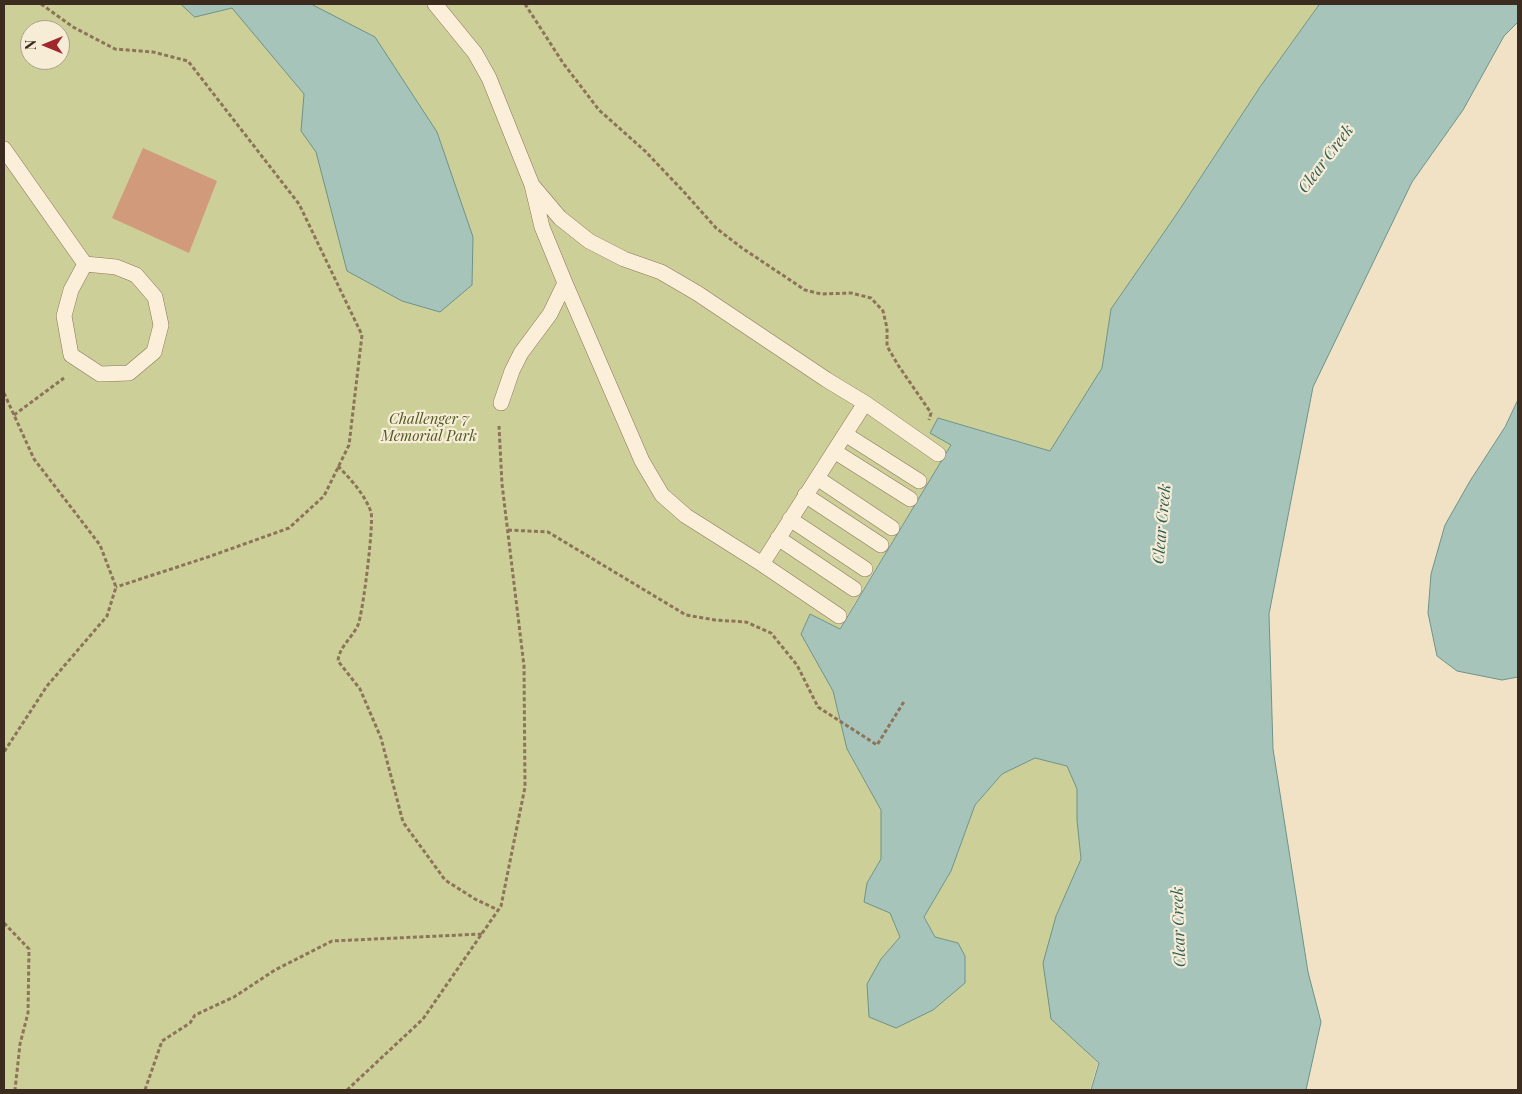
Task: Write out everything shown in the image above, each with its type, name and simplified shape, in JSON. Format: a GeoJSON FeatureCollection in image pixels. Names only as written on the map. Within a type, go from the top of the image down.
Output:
{"type":"FeatureCollection","features":[{"type":"Feature","properties":{"kind":"lane"},"geometry":{"type":"LineString","coordinates":[[435,4],[475,53],[489,78],[532,185],[542,227],[565,283],[642,461],[662,496],[686,516],[839,616]]}},
{"type":"Feature","properties":{"kind":"lane"},"geometry":{"type":"LineString","coordinates":[[4,149],[84,264],[116,267],[136,275],[155,297],[160,325],[154,352],[129,373],[100,374],[71,355],[64,316],[71,290],[84,264]]}},
{"type":"Feature","properties":{"kind":"lane"},"geometry":{"type":"LineString","coordinates":[[532,185],[560,218],[589,241],[624,259],[661,272],[697,293],[938,454]]}},
{"type":"Feature","properties":{"kind":"lane"},"geometry":{"type":"LineString","coordinates":[[501,403],[512,371],[521,353],[550,314],[565,283]]}},
{"type":"Feature","properties":{"kind":"lane"},"geometry":{"type":"LineString","coordinates":[[762,564],[864,403]]}},
{"type":"Feature","properties":{"kind":"lane"},"geometry":{"type":"LineString","coordinates":[[845,434],[919,482]]}},
{"type":"Feature","properties":{"kind":"lane"},"geometry":{"type":"LineString","coordinates":[[834,451],[910,499]]}},
{"type":"Feature","properties":{"kind":"lane"},"geometry":{"type":"LineString","coordinates":[[817,478],[892,528]]}},
{"type":"Feature","properties":{"kind":"lane"},"geometry":{"type":"LineString","coordinates":[[806,495],[880,545]]}},
{"type":"Feature","properties":{"kind":"lane"},"geometry":{"type":"LineString","coordinates":[[790,519],[865,569]]}},
{"type":"Feature","properties":{"kind":"lane"},"geometry":{"type":"LineString","coordinates":[[778,538],[854,590]]}},
{"type":"Feature","properties":{"kind":"path"},"geometry":{"type":"LineString","coordinates":[[41,4],[73,27],[114,49],[153,52],[188,61],[299,204],[362,335],[349,445],[324,496],[289,528],[208,557],[116,586]]}},
{"type":"Feature","properties":{"kind":"path"},"geometry":{"type":"LineString","coordinates":[[525,4],[563,63],[599,110],[645,151],[716,228],[742,248],[805,290],[821,294],[850,293],[871,298],[883,311],[887,328],[887,346],[931,413],[928,421]]}},
{"type":"Feature","properties":{"kind":"path"},"geometry":{"type":"LineString","coordinates":[[14,414],[84,363]]}},
{"type":"Feature","properties":{"kind":"path"},"geometry":{"type":"LineString","coordinates":[[4,392],[34,459],[100,545],[116,586],[107,616],[47,686],[4,752]]}},
{"type":"Feature","properties":{"kind":"path"},"geometry":{"type":"LineString","coordinates":[[347,1090],[424,1019],[501,906],[525,787],[524,666],[502,484],[498,426],[501,403]]}},
{"type":"Feature","properties":{"kind":"path"},"geometry":{"type":"LineString","coordinates":[[338,466],[362,493],[372,514],[367,578],[358,625],[338,654],[338,662],[360,689],[381,738],[403,822],[445,880],[475,899],[498,910]]}},
{"type":"Feature","properties":{"kind":"path"},"geometry":{"type":"LineString","coordinates":[[508,530],[548,532],[686,615],[715,620],[746,622],[771,633],[797,665],[818,707],[825,714],[877,745],[905,700]]}},
{"type":"Feature","properties":{"kind":"path"},"geometry":{"type":"LineString","coordinates":[[4,922],[29,949],[28,1013],[20,1044],[15,1090]]}},
{"type":"Feature","properties":{"kind":"path"},"geometry":{"type":"LineString","coordinates":[[145,1090],[162,1040],[190,1023],[195,1015],[234,997],[275,970],[332,941],[482,934]]}},
{"type":"Feature","properties":{"kind":"green space","name":"Challenger 7 Memorial Park"},"geometry":{"type":"Polygon","coordinates":[[[4,4],[1320,4],[1260,87],[1176,215],[1111,309],[1102,368],[1050,451],[938,418],[951,445],[839,629],[810,614],[801,633],[833,691],[847,749],[881,810],[881,859],[867,883],[890,913],[900,937],[881,959],[935,937],[924,917],[951,871],[975,805],[1002,774],[1034,758],[1067,766],[1077,789],[1077,820],[1081,859],[1056,916],[1090,1054],[1098,1063],[1090,1090],[4,1090],[4,4]]]}},
{"type":"Feature","properties":{"kind":"water"},"geometry":{"type":"Polygon","coordinates":[[[181,4],[311,4],[375,37],[437,132],[473,237],[472,285],[440,312],[402,301],[347,271],[316,152],[301,131],[304,94],[232,8],[195,17],[181,4]]]}},
{"type":"Feature","properties":{"kind":"water","name":"Clear Creek"},"geometry":{"type":"Polygon","coordinates":[[[1320,4],[1518,4],[1518,22],[1504,36],[1463,110],[1412,182],[1313,387],[1269,614],[1273,749],[1308,972],[1321,1022],[1306,1090],[1091,1090],[1099,1063],[1051,1019],[1043,963],[1056,916],[1081,859],[1077,820],[1077,789],[1067,766],[1035,758],[1002,774],[975,805],[951,871],[924,917],[935,937],[958,943],[965,956],[965,983],[933,1010],[896,1028],[869,1017],[867,984],[881,959],[900,937],[890,913],[864,902],[867,883],[881,859],[881,810],[847,749],[833,691],[801,634],[810,614],[840,629],[951,445],[930,433],[938,418],[1050,451],[1102,368],[1111,309],[1176,215],[1260,87],[1320,4]]]}},
{"type":"Feature","properties":{"kind":"water"},"geometry":{"type":"Polygon","coordinates":[[[1518,400],[1518,677],[1502,680],[1457,671],[1437,656],[1428,613],[1431,574],[1445,525],[1470,481],[1505,427],[1518,400]]]}},
{"type":"Feature","properties":{"kind":"building"},"geometry":{"type":"Polygon","coordinates":[[[143,148],[217,181],[189,253],[112,218],[143,148]]]}}]}
